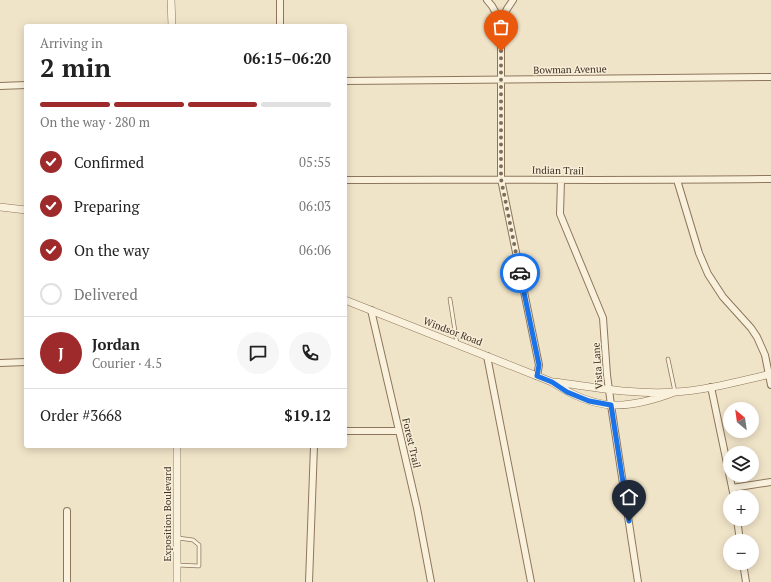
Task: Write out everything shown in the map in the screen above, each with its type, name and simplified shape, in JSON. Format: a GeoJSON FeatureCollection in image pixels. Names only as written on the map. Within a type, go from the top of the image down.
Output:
{"type":"FeatureCollection","features":[{"type":"Feature","properties":{"kind":"street"},"geometry":{"type":"LineString","coordinates":[[171,0],[172,24]]}},
{"type":"Feature","properties":{"kind":"street"},"geometry":{"type":"LineString","coordinates":[[280,0],[280,24]]}},
{"type":"Feature","properties":{"kind":"street"},"geometry":{"type":"LineString","coordinates":[[487,0],[492,6],[500,22],[502,79],[501,179],[539,365],[537,376]]}},
{"type":"Feature","properties":{"kind":"street"},"geometry":{"type":"LineString","coordinates":[[500,22],[513,0]]}},
{"type":"Feature","properties":{"kind":"street","name":"Bowman Avenue"},"geometry":{"type":"LineString","coordinates":[[347,81],[771,77]]}},
{"type":"Feature","properties":{"kind":"street"},"geometry":{"type":"LineString","coordinates":[[0,86],[24,85]]}},
{"type":"Feature","properties":{"kind":"street","name":"Indian Trail"},"geometry":{"type":"LineString","coordinates":[[347,180],[771,179]]}},
{"type":"Feature","properties":{"kind":"street","name":"Vista Lane"},"geometry":{"type":"LineString","coordinates":[[561,180],[560,214],[603,318],[609,390],[638,582]]}},
{"type":"Feature","properties":{"kind":"street"},"geometry":{"type":"LineString","coordinates":[[677,180],[699,253],[708,274],[723,297],[758,337],[765,355],[771,385]]}},
{"type":"Feature","properties":{"kind":"street"},"geometry":{"type":"LineString","coordinates":[[0,207],[24,210]]}},
{"type":"Feature","properties":{"kind":"street","name":"Windsor Road"},"geometry":{"type":"LineString","coordinates":[[347,301],[552,382],[567,392],[589,401],[623,406],[641,403],[675,392]]}},
{"type":"Feature","properties":{"kind":"street","name":"Forest Trail"},"geometry":{"type":"LineString","coordinates":[[371,310],[417,508],[431,582]]}},
{"type":"Feature","properties":{"kind":"street"},"geometry":{"type":"LineString","coordinates":[[487,356],[531,582]]}},
{"type":"Feature","properties":{"kind":"street"},"geometry":{"type":"LineString","coordinates":[[0,363],[24,362]]}},
{"type":"Feature","properties":{"kind":"street","name":"Windsor Road"},"geometry":{"type":"LineString","coordinates":[[552,382],[609,390],[675,392],[711,388],[770,374]]}},
{"type":"Feature","properties":{"kind":"street"},"geometry":{"type":"LineString","coordinates":[[711,388],[732,488],[771,482]]}},
{"type":"Feature","properties":{"kind":"street"},"geometry":{"type":"LineString","coordinates":[[347,430],[398,431]]}},
{"type":"Feature","properties":{"kind":"street","name":"Exposition Boulevard"},"geometry":{"type":"LineString","coordinates":[[177,448],[177,582]]}},
{"type":"Feature","properties":{"kind":"street"},"geometry":{"type":"LineString","coordinates":[[309,582],[314,448]]}},
{"type":"Feature","properties":{"kind":"street"},"geometry":{"type":"LineString","coordinates":[[67,511],[67,582]]}},
{"type":"Feature","properties":{"kind":"street"},"geometry":{"type":"LineString","coordinates":[[744,570],[746,582]]}},
{"type":"Feature","properties":{"kind":"lane"},"geometry":{"type":"LineString","coordinates":[[450,299],[457,344]]}},
{"type":"Feature","properties":{"kind":"lane"},"geometry":{"type":"LineString","coordinates":[[668,359],[675,392]]}},
{"type":"Feature","properties":{"kind":"lane"},"geometry":{"type":"LineString","coordinates":[[177,538],[193,540],[199,545],[199,566],[177,565]]}},
{"type":"Feature","properties":{"kind":"way so far"},"geometry":{"type":"LineString","coordinates":[[501,51],[501,179],[520,273]]}},
{"type":"Feature","properties":{"kind":"route"},"geometry":{"type":"LineString","coordinates":[[520,273],[539,365],[537,376],[552,382],[567,392],[589,401],[611,405],[629,521]]}}]}
